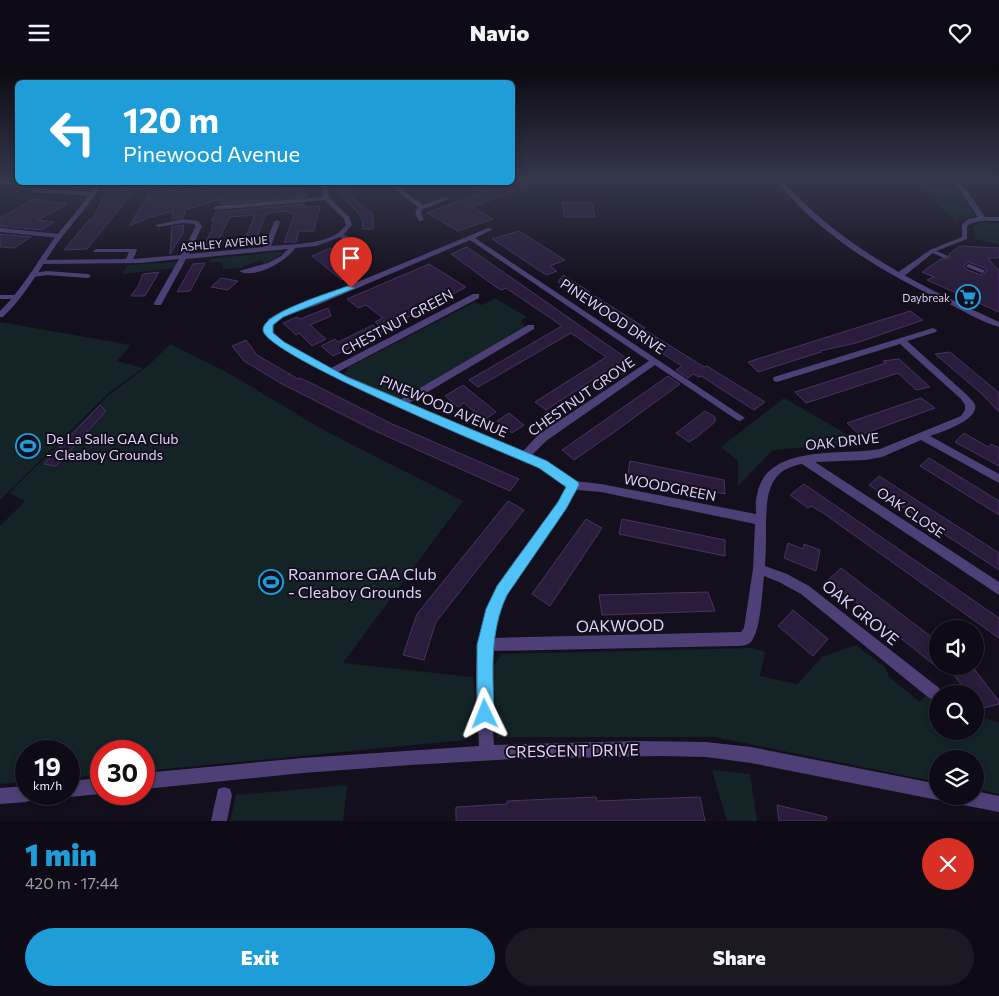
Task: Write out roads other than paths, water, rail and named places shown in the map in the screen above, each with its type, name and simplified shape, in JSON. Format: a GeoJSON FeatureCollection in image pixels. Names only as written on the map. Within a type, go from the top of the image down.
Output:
{"type":"FeatureCollection","features":[{"type":"Feature","properties":{"kind":"street"},"geometry":{"type":"LineString","coordinates":[[0,315],[17,297],[78,213]]}},
{"type":"Feature","properties":{"kind":"street"},"geometry":{"type":"LineString","coordinates":[[342,213],[349,220],[348,228],[341,235],[354,243]]}},
{"type":"Feature","properties":{"kind":"street"},"geometry":{"type":"LineString","coordinates":[[418,213],[421,220]]}},
{"type":"Feature","properties":{"kind":"street"},"geometry":{"type":"LineString","coordinates":[[811,213],[856,248],[900,275],[999,325]]}},
{"type":"Feature","properties":{"kind":"street"},"geometry":{"type":"LineString","coordinates":[[979,213],[983,219]]}},
{"type":"Feature","properties":{"kind":"street"},"geometry":{"type":"LineString","coordinates":[[900,275],[932,251],[963,239],[966,236],[964,227],[966,223],[983,219],[999,219]]}},
{"type":"Feature","properties":{"kind":"street"},"geometry":{"type":"LineString","coordinates":[[158,225],[182,221],[198,223],[199,229],[158,303]]}},
{"type":"Feature","properties":{"kind":"street"},"geometry":{"type":"LineString","coordinates":[[268,249],[277,222]]}},
{"type":"Feature","properties":{"kind":"street","name":"PINEWOOD AVENUE"},"geometry":{"type":"LineString","coordinates":[[490,229],[316,303],[285,313],[271,321],[268,329],[272,337],[331,372],[400,404],[524,456],[551,469],[573,485]]}},
{"type":"Feature","properties":{"kind":"street"},"geometry":{"type":"LineString","coordinates":[[0,230],[60,236]]}},
{"type":"Feature","properties":{"kind":"street","name":"ASHLEY AVENUE"},"geometry":{"type":"LineString","coordinates":[[41,262],[128,261],[292,248],[322,243],[341,235]]}},
{"type":"Feature","properties":{"kind":"street","name":"PINEWOOD DRIVE"},"geometry":{"type":"LineString","coordinates":[[470,237],[740,418]]}},
{"type":"Feature","properties":{"kind":"street"},"geometry":{"type":"LineString","coordinates":[[243,271],[253,271],[266,266],[286,255],[292,248]]}},
{"type":"Feature","properties":{"kind":"street"},"geometry":{"type":"LineString","coordinates":[[96,251],[134,250],[128,261]]}},
{"type":"Feature","properties":{"kind":"street","name":"CHESTNUT GREEN"},"geometry":{"type":"LineString","coordinates":[[331,372],[476,296]]}},
{"type":"Feature","properties":{"kind":"street"},"geometry":{"type":"LineString","coordinates":[[0,297],[17,297]]}},
{"type":"Feature","properties":{"kind":"street"},"geometry":{"type":"LineString","coordinates":[[400,404],[532,327]]}},
{"type":"Feature","properties":{"kind":"street"},"geometry":{"type":"LineString","coordinates":[[777,379],[837,359],[862,354],[933,330]]}},
{"type":"Feature","properties":{"kind":"street","name":"OAK DRIVE"},"geometry":{"type":"LineString","coordinates":[[750,630],[759,569],[762,494],[769,477],[782,466],[805,461],[872,456],[888,451],[964,418],[968,413],[970,408],[959,393],[902,341]]}},
{"type":"Feature","properties":{"kind":"street","name":"CHESTNUT GROVE"},"geometry":{"type":"LineString","coordinates":[[524,456],[542,439],[655,361]]}},
{"type":"Feature","properties":{"kind":"street"},"geometry":{"type":"LineString","coordinates":[[921,436],[999,479]]}},
{"type":"Feature","properties":{"kind":"street","name":"OAK CLOSE"},"geometry":{"type":"LineString","coordinates":[[805,461],[999,589]]}},
{"type":"Feature","properties":{"kind":"street"},"geometry":{"type":"LineString","coordinates":[[487,752],[485,645],[489,619],[497,600],[562,506],[573,485]]}},
{"type":"Feature","properties":{"kind":"street","name":"WOODGREEN"},"geometry":{"type":"LineString","coordinates":[[573,485],[601,488],[760,520]]}},
{"type":"Feature","properties":{"kind":"street","name":"OAK GROVE"},"geometry":{"type":"LineString","coordinates":[[759,569],[783,578],[806,590],[929,689]]}},
{"type":"Feature","properties":{"kind":"street","name":"OAKWOOD"},"geometry":{"type":"LineString","coordinates":[[485,645],[734,640],[745,638],[750,630]]}},
{"type":"Feature","properties":{"kind":"street","name":"CRESCENT DRIVE"},"geometry":{"type":"LineString","coordinates":[[155,780],[326,763],[487,752],[679,748],[721,750],[751,755],[929,790]]}},
{"type":"Feature","properties":{"kind":"street"},"geometry":{"type":"LineString","coordinates":[[0,796],[15,794]]}},
{"type":"Feature","properties":{"kind":"street"},"geometry":{"type":"LineString","coordinates":[[218,821],[224,795]]}},
{"type":"Feature","properties":{"kind":"street"},"geometry":{"type":"LineString","coordinates":[[984,801],[999,804]]}},
{"type":"Feature","properties":{"kind":"lane"},"geometry":{"type":"LineString","coordinates":[[932,251],[946,257]]}},
{"type":"Feature","properties":{"kind":"lane"},"geometry":{"type":"LineString","coordinates":[[969,266],[982,271]]}},
{"type":"Feature","properties":{"kind":"lane"},"geometry":{"type":"LineString","coordinates":[[33,275],[47,273],[88,276]]}},
{"type":"Feature","properties":{"kind":"place","name":"Daybreak"},"geometry":{"type":"Point","coordinates":[968,297]}},
{"type":"Feature","properties":{"kind":"place","name":"De La Salle GAA Club - Cleaboy Grounds"},"geometry":{"type":"Point","coordinates":[28,446]}},
{"type":"Feature","properties":{"kind":"place","name":"Roanmore GAA Club - Cleaboy Grounds"},"geometry":{"type":"Point","coordinates":[271,582]}}]}
